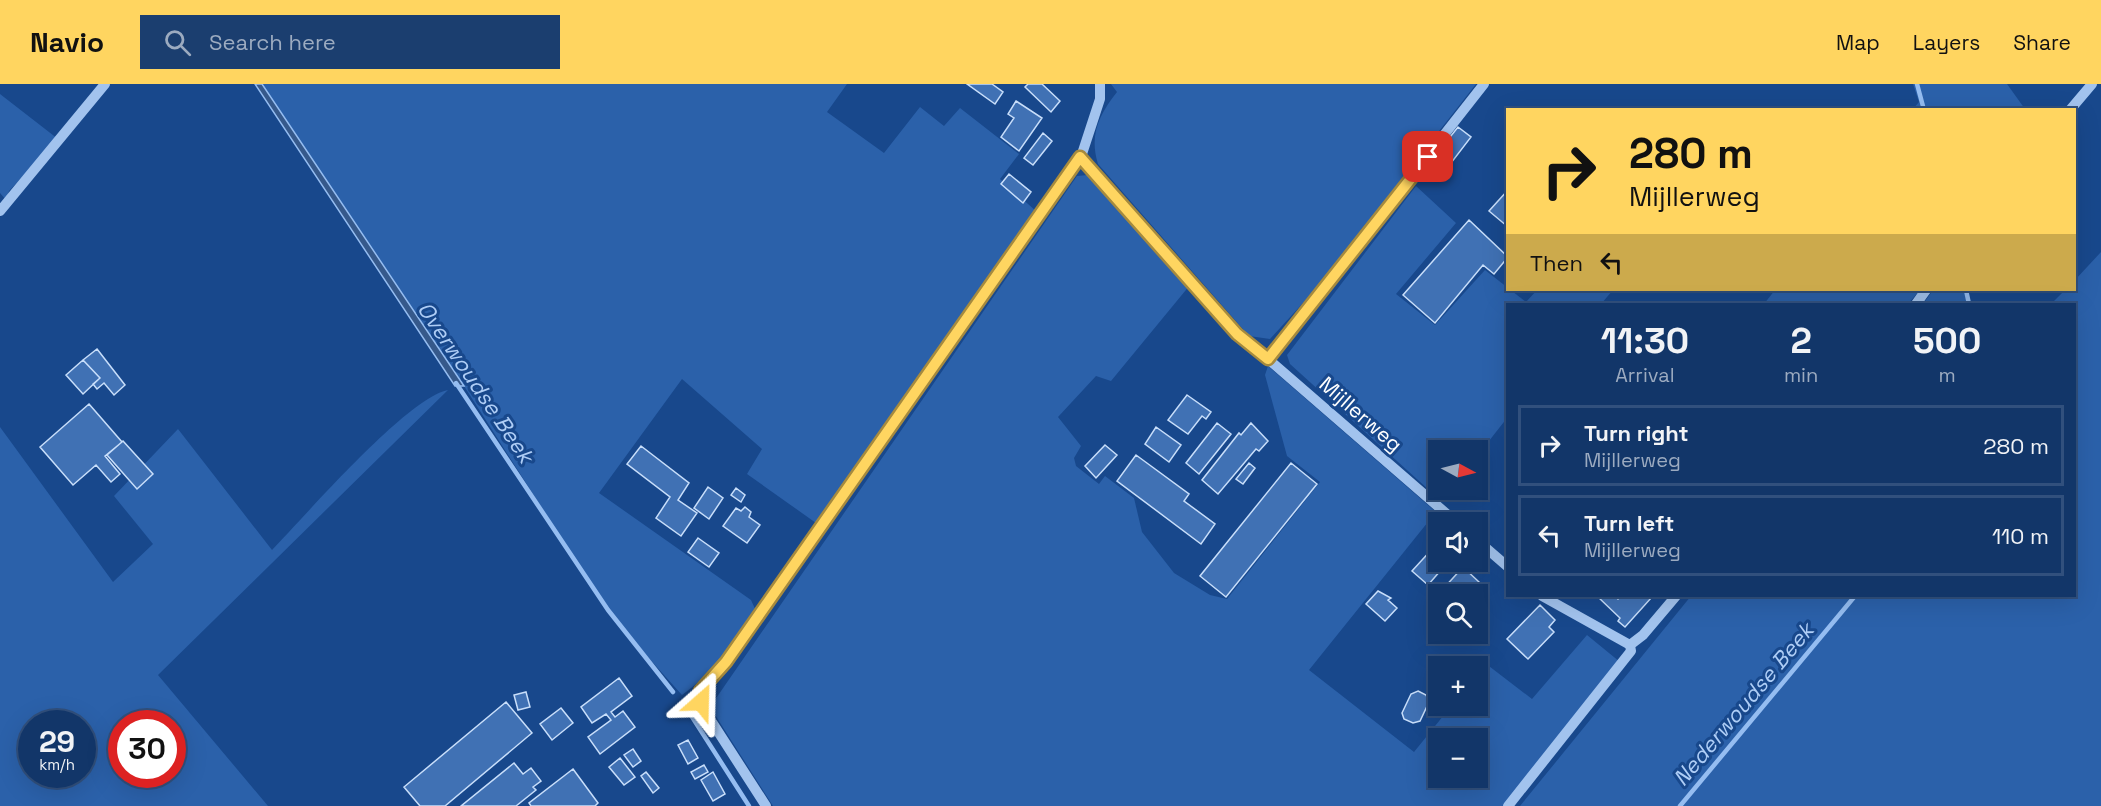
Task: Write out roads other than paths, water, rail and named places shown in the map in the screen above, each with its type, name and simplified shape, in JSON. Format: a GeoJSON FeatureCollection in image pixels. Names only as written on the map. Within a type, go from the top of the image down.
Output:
{"type":"FeatureCollection","features":[{"type":"Feature","properties":{"kind":"street"},"geometry":{"type":"LineString","coordinates":[[0,211],[105,84]]}},
{"type":"Feature","properties":{"kind":"street"},"geometry":{"type":"LineString","coordinates":[[766,806],[708,716],[700,691],[733,652],[1080,157],[1100,99],[1100,84]]}},
{"type":"Feature","properties":{"kind":"street"},"geometry":{"type":"LineString","coordinates":[[1268,359],[1484,84]]}},
{"type":"Feature","properties":{"kind":"street"},"geometry":{"type":"LineString","coordinates":[[2072,108],[2092,84]]}},
{"type":"Feature","properties":{"kind":"street","name":"Mijllerweg"},"geometry":{"type":"LineString","coordinates":[[1080,157],[1237,334],[1444,512]]}},
{"type":"Feature","properties":{"kind":"street"},"geometry":{"type":"LineString","coordinates":[[1488,550],[1506,565]]}},
{"type":"Feature","properties":{"kind":"street"},"geometry":{"type":"LineString","coordinates":[[1544,597],[1630,645]]}},
{"type":"Feature","properties":{"kind":"street"},"geometry":{"type":"LineString","coordinates":[[1630,645],[1643,635],[1675,597]]}},
{"type":"Feature","properties":{"kind":"street"},"geometry":{"type":"LineString","coordinates":[[1508,806],[1631,651],[1630,645]]}},
{"type":"Feature","properties":{"kind":"waterway","name":"Nederwoudse Beek"},"geometry":{"type":"LineString","coordinates":[[1917,84],[1923,108]]}},
{"type":"Feature","properties":{"kind":"waterway","name":"Nederwoudse Beek"},"geometry":{"type":"LineString","coordinates":[[1966,291],[1969,303]]}},
{"type":"Feature","properties":{"kind":"waterway","name":"Overwoudse Beek"},"geometry":{"type":"LineString","coordinates":[[456,383],[608,610],[673,692]]}},
{"type":"Feature","properties":{"kind":"waterway","name":"Nederwoudse Beek"},"geometry":{"type":"LineString","coordinates":[[1680,806],[1854,597]]}},
{"type":"Feature","properties":{"kind":"waterway","name":"Overwoudse Beek"},"geometry":{"type":"LineString","coordinates":[[687,709],[749,806]]}}]}
